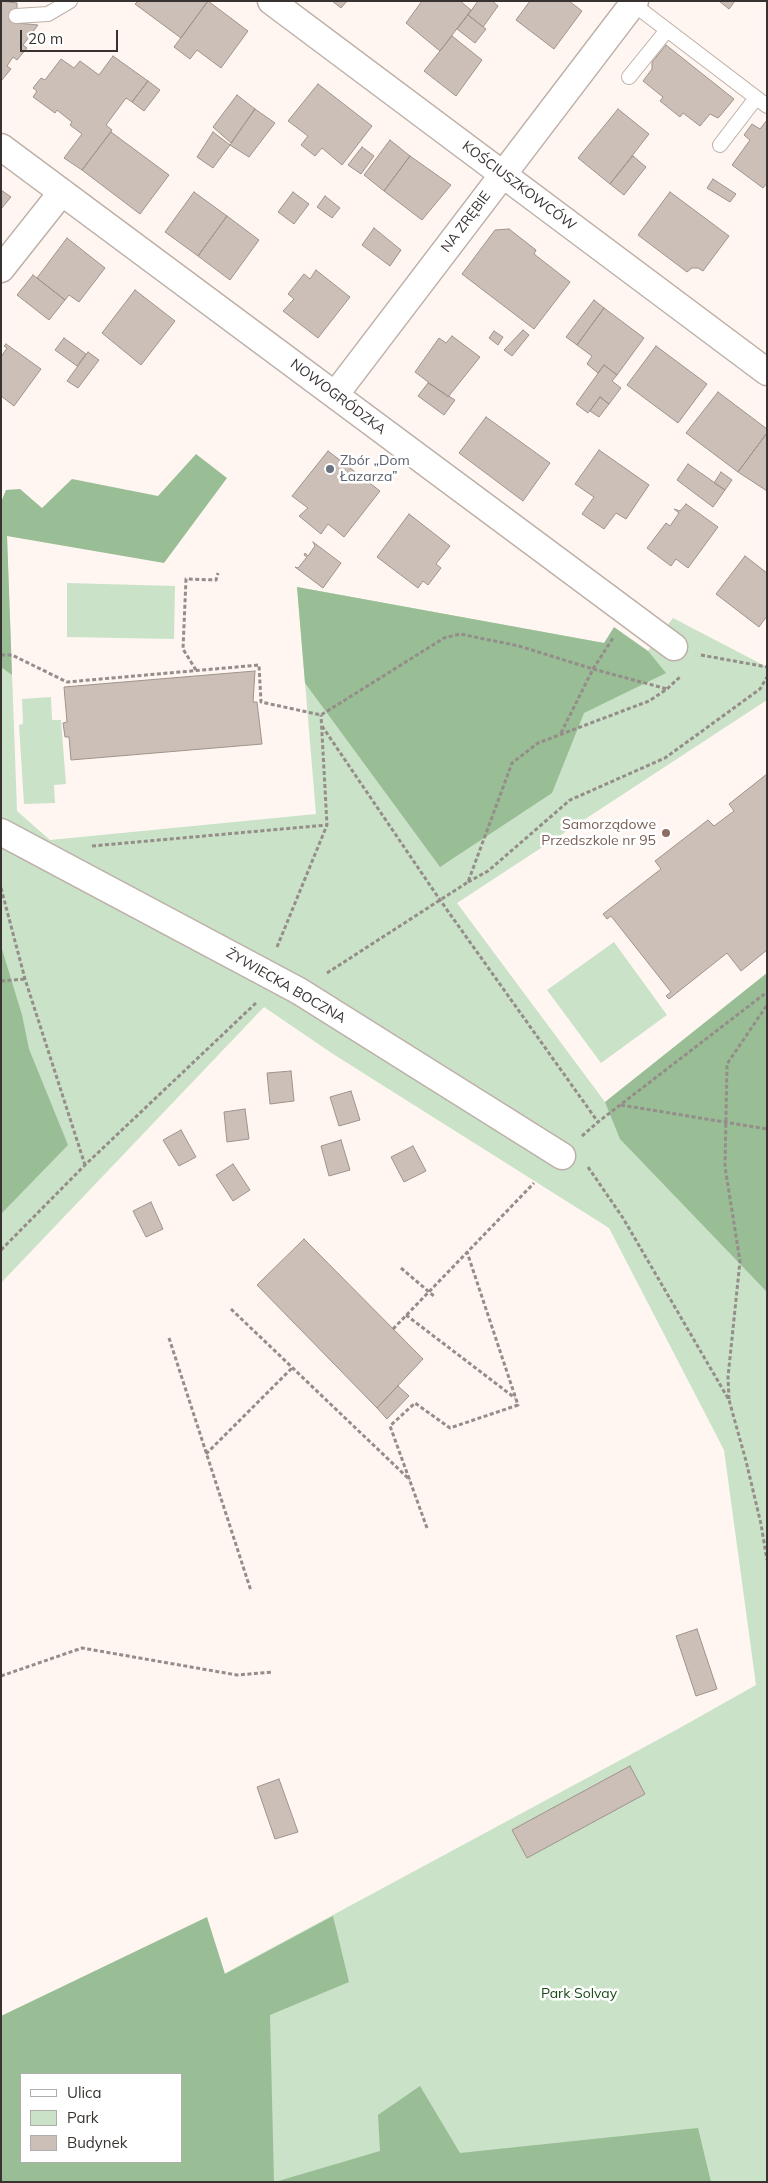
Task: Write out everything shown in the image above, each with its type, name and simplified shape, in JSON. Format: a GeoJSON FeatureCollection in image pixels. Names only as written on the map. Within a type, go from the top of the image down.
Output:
{"type":"FeatureCollection","features":[{"type":"Feature","properties":{"kind":"street","name":"KOŚCIUSZKOWCÓW"},"geometry":{"type":"LineString","coordinates":[[271,1],[767,372]]}},
{"type":"Feature","properties":{"kind":"street","name":"NA ZRĘBIE"},"geometry":{"type":"LineString","coordinates":[[334,395],[634,3]]}},
{"type":"Feature","properties":{"kind":"street","name":"NOWOGRÓDZKA"},"geometry":{"type":"LineString","coordinates":[[1,147],[674,647]]}},
{"type":"Feature","properties":{"kind":"street"},"geometry":{"type":"LineString","coordinates":[[1,269],[62,192]]}},
{"type":"Feature","properties":{"kind":"street","name":"ŻYWIECKA BOCZNA"},"geometry":{"type":"LineString","coordinates":[[1,832],[282,982],[573,1158]]}},
{"type":"Feature","properties":{"kind":"lane"},"geometry":{"type":"LineString","coordinates":[[16,16],[48,14],[70,1]]}},
{"type":"Feature","properties":{"kind":"lane"},"geometry":{"type":"LineString","coordinates":[[634,3],[762,102],[720,145]]}},
{"type":"Feature","properties":{"kind":"lane"},"geometry":{"type":"LineString","coordinates":[[630,77],[667,30]]}},
{"type":"Feature","properties":{"kind":"path"},"geometry":{"type":"LineString","coordinates":[[196,670],[183,649],[186,579],[216,580],[218,573]]}},
{"type":"Feature","properties":{"kind":"path"},"geometry":{"type":"LineString","coordinates":[[1,655],[12,655],[67,682],[259,665],[261,702],[321,715],[444,638],[460,634],[519,646],[667,689],[649,702],[538,743],[512,764],[468,882]]}},
{"type":"Feature","properties":{"kind":"path"},"geometry":{"type":"LineString","coordinates":[[560,734],[593,669],[612,641]]}},
{"type":"Feature","properties":{"kind":"path"},"geometry":{"type":"LineString","coordinates":[[674,647],[702,656],[767,667]]}},
{"type":"Feature","properties":{"kind":"path"},"geometry":{"type":"LineString","coordinates":[[1,1250],[85,1165],[282,982],[440,900],[488,871],[570,800],[665,758],[760,689],[767,677]]}},
{"type":"Feature","properties":{"kind":"path"},"geometry":{"type":"LineString","coordinates":[[282,982],[327,825],[321,715]]}},
{"type":"Feature","properties":{"kind":"path"},"geometry":{"type":"LineString","coordinates":[[322,726],[440,900],[598,1122],[767,992]]}},
{"type":"Feature","properties":{"kind":"path"},"geometry":{"type":"LineString","coordinates":[[87,846],[327,825]]}},
{"type":"Feature","properties":{"kind":"path"},"geometry":{"type":"LineString","coordinates":[[1,888],[25,979],[85,1165]]}},
{"type":"Feature","properties":{"kind":"path"},"geometry":{"type":"LineString","coordinates":[[1,981],[25,979]]}},
{"type":"Feature","properties":{"kind":"path"},"geometry":{"type":"LineString","coordinates":[[767,1004],[727,1064],[725,1167],[740,1260],[728,1377],[729,1400],[761,1524],[767,1560]]}},
{"type":"Feature","properties":{"kind":"path"},"geometry":{"type":"LineString","coordinates":[[621,1104],[767,1129]]}},
{"type":"Feature","properties":{"kind":"path"},"geometry":{"type":"LineString","coordinates":[[573,1158],[623,1218],[729,1400]]}},
{"type":"Feature","properties":{"kind":"path"},"geometry":{"type":"LineString","coordinates":[[393,1329],[534,1183]]}},
{"type":"Feature","properties":{"kind":"path"},"geometry":{"type":"LineString","coordinates":[[427,1528],[390,1426],[414,1403],[450,1428],[518,1405],[467,1252]]}},
{"type":"Feature","properties":{"kind":"path"},"geometry":{"type":"LineString","coordinates":[[401,1268],[435,1297]]}},
{"type":"Feature","properties":{"kind":"path"},"geometry":{"type":"LineString","coordinates":[[230,1309],[410,1480]]}},
{"type":"Feature","properties":{"kind":"path"},"geometry":{"type":"LineString","coordinates":[[406,1315],[516,1399]]}},
{"type":"Feature","properties":{"kind":"path"},"geometry":{"type":"LineString","coordinates":[[168,1338],[251,1591]]}},
{"type":"Feature","properties":{"kind":"path"},"geometry":{"type":"LineString","coordinates":[[206,1454],[292,1368]]}},
{"type":"Feature","properties":{"kind":"path"},"geometry":{"type":"LineString","coordinates":[[1,1676],[82,1648],[237,1675],[273,1672]]}},
{"type":"Feature","properties":{"kind":"green space"},"geometry":{"type":"Polygon","coordinates":[[[196,454],[227,478],[164,563],[7,536],[12,675],[1,667],[1,502],[6,490],[20,489],[42,508],[72,479],[158,496],[196,454]]]}},
{"type":"Feature","properties":{"kind":"green space","name":"Park Solvay"},"geometry":{"type":"Polygon","coordinates":[[[1,534],[7,535],[17,811],[50,840],[316,814],[297,587],[648,651],[673,618],[767,667],[767,700],[457,903],[605,1102],[767,973],[767,2182],[1,2182],[20,2163],[182,2163],[182,2073],[40,2073],[756,1685],[724,1450],[609,1228],[333,1054],[264,1007],[1,1283],[1,534]]]}},
{"type":"Feature","properties":{"kind":"green space"},"geometry":{"type":"Polygon","coordinates":[[[67,583],[175,586],[174,639],[67,637],[67,583]]]}},
{"type":"Feature","properties":{"kind":"green space"},"geometry":{"type":"Polygon","coordinates":[[[297,587],[604,643],[614,627],[648,651],[666,673],[584,713],[552,793],[440,867],[305,683],[297,587]]]}},
{"type":"Feature","properties":{"kind":"green space"},"geometry":{"type":"Polygon","coordinates":[[[51,697],[52,720],[61,720],[66,784],[54,785],[55,803],[24,804],[19,725],[23,724],[22,699],[51,697]]]}},
{"type":"Feature","properties":{"kind":"green space"},"geometry":{"type":"Polygon","coordinates":[[[614,942],[667,1015],[601,1063],[547,990],[614,942]]]}},
{"type":"Feature","properties":{"kind":"green space"},"geometry":{"type":"Polygon","coordinates":[[[1,946],[22,1015],[29,1049],[68,1145],[1,1214],[1,946]]]}},
{"type":"Feature","properties":{"kind":"green space"},"geometry":{"type":"Polygon","coordinates":[[[767,973],[767,1292],[620,1139],[605,1102],[767,973]]]}},
{"type":"Feature","properties":{"kind":"green space"},"geometry":{"type":"Polygon","coordinates":[[[333,1916],[349,1982],[270,2015],[274,2182],[1,2182],[1,2016],[207,1917],[225,1974],[333,1916]]]}},
{"type":"Feature","properties":{"kind":"green space"},"geometry":{"type":"Polygon","coordinates":[[[420,2086],[460,2153],[698,2128],[711,2182],[275,2182],[380,2151],[378,2115],[420,2086]]]}},
{"type":"Feature","properties":{"kind":"building"},"geometry":{"type":"Polygon","coordinates":[[[1,1],[17,3],[17,23],[38,25],[23,45],[27,48],[17,60],[13,57],[7,66],[11,69],[1,81],[1,1]]]}},
{"type":"Feature","properties":{"kind":"building"},"geometry":{"type":"Polygon","coordinates":[[[138,1],[208,1],[181,38],[135,4],[138,1]]]}},
{"type":"Feature","properties":{"kind":"building"},"geometry":{"type":"Polygon","coordinates":[[[208,1],[248,31],[221,68],[197,50],[190,59],[174,47],[208,1]]]}},
{"type":"Feature","properties":{"kind":"building"},"geometry":{"type":"Polygon","coordinates":[[[332,1],[347,1],[341,8],[332,1]]]}},
{"type":"Feature","properties":{"kind":"building"},"geometry":{"type":"Polygon","coordinates":[[[422,1],[460,1],[471,10],[440,51],[406,23],[422,1]]]}},
{"type":"Feature","properties":{"kind":"building"},"geometry":{"type":"Polygon","coordinates":[[[478,1],[492,1],[498,6],[483,27],[468,15],[478,1]]]}},
{"type":"Feature","properties":{"kind":"building"},"geometry":{"type":"Polygon","coordinates":[[[530,1],[569,1],[582,11],[554,49],[516,20],[530,1]]]}},
{"type":"Feature","properties":{"kind":"building"},"geometry":{"type":"Polygon","coordinates":[[[719,1],[735,1],[729,9],[719,1]]]}},
{"type":"Feature","properties":{"kind":"building"},"geometry":{"type":"Polygon","coordinates":[[[468,15],[486,29],[475,43],[457,29],[468,15]]]}},
{"type":"Feature","properties":{"kind":"building"},"geometry":{"type":"Polygon","coordinates":[[[452,36],[482,60],[456,96],[424,71],[452,36]]]}},
{"type":"Feature","properties":{"kind":"building"},"geometry":{"type":"Polygon","coordinates":[[[666,45],[734,99],[718,118],[710,114],[700,126],[683,113],[680,117],[660,101],[663,97],[643,81],[652,69],[652,62],[666,45]]]}},
{"type":"Feature","properties":{"kind":"building"},"geometry":{"type":"Polygon","coordinates":[[[113,56],[148,81],[132,102],[126,98],[106,125],[112,130],[82,170],[64,158],[82,134],[70,125],[72,122],[57,110],[55,113],[33,97],[37,91],[33,88],[41,78],[45,80],[61,59],[74,68],[80,61],[99,75],[113,56]]]}},
{"type":"Feature","properties":{"kind":"building"},"geometry":{"type":"Polygon","coordinates":[[[148,81],[160,90],[144,111],[132,102],[148,81]]]}},
{"type":"Feature","properties":{"kind":"building"},"geometry":{"type":"Polygon","coordinates":[[[318,84],[372,126],[342,165],[322,148],[315,156],[301,145],[308,136],[288,121],[318,84]]]}},
{"type":"Feature","properties":{"kind":"building"},"geometry":{"type":"Polygon","coordinates":[[[237,95],[255,109],[231,143],[213,127],[237,95]]]}},
{"type":"Feature","properties":{"kind":"building"},"geometry":{"type":"Polygon","coordinates":[[[255,109],[275,123],[249,157],[230,145],[255,109]]]}},
{"type":"Feature","properties":{"kind":"building"},"geometry":{"type":"Polygon","coordinates":[[[618,109],[649,134],[610,184],[578,158],[618,109]]]}},
{"type":"Feature","properties":{"kind":"building"},"geometry":{"type":"Polygon","coordinates":[[[767,120],[767,183],[763,188],[732,165],[750,140],[744,135],[752,124],[760,129],[767,120]]]}},
{"type":"Feature","properties":{"kind":"building"},"geometry":{"type":"Polygon","coordinates":[[[111,132],[169,175],[140,214],[82,170],[111,132]]]}},
{"type":"Feature","properties":{"kind":"building"},"geometry":{"type":"Polygon","coordinates":[[[213,132],[230,145],[213,168],[197,157],[213,132]]]}},
{"type":"Feature","properties":{"kind":"building"},"geometry":{"type":"Polygon","coordinates":[[[390,140],[410,156],[384,191],[364,175],[390,140]]]}},
{"type":"Feature","properties":{"kind":"building"},"geometry":{"type":"Polygon","coordinates":[[[362,147],[374,156],[361,174],[348,165],[362,147]]]}},
{"type":"Feature","properties":{"kind":"building"},"geometry":{"type":"Polygon","coordinates":[[[410,156],[451,185],[422,220],[384,191],[410,156]]]}},
{"type":"Feature","properties":{"kind":"building"},"geometry":{"type":"Polygon","coordinates":[[[633,156],[646,167],[624,195],[610,184],[633,156]]]}},
{"type":"Feature","properties":{"kind":"building"},"geometry":{"type":"Polygon","coordinates":[[[713,179],[736,194],[730,202],[707,188],[713,179]]]}},
{"type":"Feature","properties":{"kind":"building"},"geometry":{"type":"Polygon","coordinates":[[[1,190],[11,197],[1,209],[1,190]]]}},
{"type":"Feature","properties":{"kind":"building"},"geometry":{"type":"Polygon","coordinates":[[[194,192],[227,216],[198,256],[165,232],[194,192]]]}},
{"type":"Feature","properties":{"kind":"building"},"geometry":{"type":"Polygon","coordinates":[[[293,192],[309,204],[294,224],[278,212],[293,192]]]}},
{"type":"Feature","properties":{"kind":"building"},"geometry":{"type":"Polygon","coordinates":[[[670,192],[729,236],[703,271],[698,268],[692,268],[687,272],[638,235],[670,192]]]}},
{"type":"Feature","properties":{"kind":"building"},"geometry":{"type":"Polygon","coordinates":[[[325,196],[340,208],[332,218],[317,207],[325,196]]]}},
{"type":"Feature","properties":{"kind":"building"},"geometry":{"type":"Polygon","coordinates":[[[227,216],[259,240],[230,280],[198,256],[227,216]]]}},
{"type":"Feature","properties":{"kind":"building"},"geometry":{"type":"Polygon","coordinates":[[[374,228],[401,250],[390,266],[362,245],[374,228]]]}},
{"type":"Feature","properties":{"kind":"building"},"geometry":{"type":"Polygon","coordinates":[[[509,229],[536,250],[534,254],[570,282],[534,329],[462,274],[495,230],[509,229]]]}},
{"type":"Feature","properties":{"kind":"building"},"geometry":{"type":"Polygon","coordinates":[[[67,238],[105,268],[79,302],[69,295],[65,300],[37,278],[67,238]]]}},
{"type":"Feature","properties":{"kind":"building"},"geometry":{"type":"Polygon","coordinates":[[[316,270],[350,297],[318,338],[283,311],[294,299],[288,294],[304,274],[310,279],[316,270]]]}},
{"type":"Feature","properties":{"kind":"building"},"geometry":{"type":"Polygon","coordinates":[[[33,275],[65,300],[49,320],[17,295],[33,275]]]}},
{"type":"Feature","properties":{"kind":"building"},"geometry":{"type":"Polygon","coordinates":[[[135,290],[175,321],[141,365],[102,333],[135,290]]]}},
{"type":"Feature","properties":{"kind":"building"},"geometry":{"type":"Polygon","coordinates":[[[594,300],[604,308],[577,345],[566,337],[594,300]]]}},
{"type":"Feature","properties":{"kind":"building"},"geometry":{"type":"Polygon","coordinates":[[[604,308],[644,338],[617,375],[604,365],[598,373],[587,364],[592,356],[577,345],[604,308]]]}},
{"type":"Feature","properties":{"kind":"building"},"geometry":{"type":"Polygon","coordinates":[[[523,330],[529,335],[512,356],[504,350],[523,330]]]}},
{"type":"Feature","properties":{"kind":"building"},"geometry":{"type":"Polygon","coordinates":[[[494,331],[503,337],[498,345],[489,338],[494,331]]]}},
{"type":"Feature","properties":{"kind":"building"},"geometry":{"type":"Polygon","coordinates":[[[452,336],[480,357],[448,397],[415,372],[439,338],[446,343],[452,336]]]}},
{"type":"Feature","properties":{"kind":"building"},"geometry":{"type":"Polygon","coordinates":[[[64,338],[86,354],[77,366],[55,350],[64,338]]]}},
{"type":"Feature","properties":{"kind":"building"},"geometry":{"type":"Polygon","coordinates":[[[6,344],[41,369],[14,406],[1,396],[1,357],[7,348],[4,346],[6,344]]]}},
{"type":"Feature","properties":{"kind":"building"},"geometry":{"type":"Polygon","coordinates":[[[656,346],[707,384],[678,423],[627,385],[656,346]]]}},
{"type":"Feature","properties":{"kind":"building"},"geometry":{"type":"Polygon","coordinates":[[[88,352],[99,360],[78,388],[67,381],[88,352]]]}},
{"type":"Feature","properties":{"kind":"building"},"geometry":{"type":"Polygon","coordinates":[[[604,365],[617,375],[612,381],[621,388],[609,404],[600,397],[588,413],[576,404],[604,365]]]}},
{"type":"Feature","properties":{"kind":"building"},"geometry":{"type":"Polygon","coordinates":[[[428,383],[455,400],[444,415],[418,396],[428,383]]]}},
{"type":"Feature","properties":{"kind":"building"},"geometry":{"type":"Polygon","coordinates":[[[718,392],[767,429],[767,433],[738,472],[686,433],[718,392]]]}},
{"type":"Feature","properties":{"kind":"building"},"geometry":{"type":"Polygon","coordinates":[[[600,397],[609,404],[599,417],[590,411],[600,397]]]}},
{"type":"Feature","properties":{"kind":"building"},"geometry":{"type":"Polygon","coordinates":[[[486,417],[550,463],[523,501],[459,453],[486,417]]]}},
{"type":"Feature","properties":{"kind":"building"},"geometry":{"type":"Polygon","coordinates":[[[767,433],[767,491],[738,472],[767,433]]]}},
{"type":"Feature","properties":{"kind":"building"},"geometry":{"type":"Polygon","coordinates":[[[599,450],[649,485],[626,519],[616,513],[604,529],[582,514],[594,497],[575,484],[599,450]]]}},
{"type":"Feature","properties":{"kind":"building"},"geometry":{"type":"Polygon","coordinates":[[[328,451],[380,491],[344,537],[328,524],[321,534],[299,516],[308,508],[292,496],[328,451]]]}},
{"type":"Feature","properties":{"kind":"building"},"geometry":{"type":"Polygon","coordinates":[[[688,464],[725,490],[713,507],[677,480],[688,464]]]}},
{"type":"Feature","properties":{"kind":"building"},"geometry":{"type":"Polygon","coordinates":[[[721,472],[732,480],[725,490],[714,483],[721,472]]]}},
{"type":"Feature","properties":{"kind":"building"},"geometry":{"type":"Polygon","coordinates":[[[686,504],[718,527],[688,568],[676,559],[671,566],[647,548],[666,523],[670,526],[679,513],[674,509],[680,511],[686,504]]]}},
{"type":"Feature","properties":{"kind":"building"},"geometry":{"type":"Polygon","coordinates":[[[409,514],[450,546],[436,564],[441,568],[428,585],[423,581],[418,588],[377,557],[409,514]]]}},
{"type":"Feature","properties":{"kind":"building"},"geometry":{"type":"Polygon","coordinates":[[[313,542],[341,563],[323,588],[295,567],[298,568],[307,557],[304,555],[305,553],[308,556],[315,546],[313,542]]]}},
{"type":"Feature","properties":{"kind":"building"},"geometry":{"type":"Polygon","coordinates":[[[745,556],[767,573],[767,616],[759,627],[716,594],[745,556]]]}},
{"type":"Feature","properties":{"kind":"building"},"geometry":{"type":"Polygon","coordinates":[[[255,671],[253,702],[257,702],[262,744],[71,760],[69,737],[65,737],[63,723],[67,722],[64,687],[255,671]]]}},
{"type":"Feature","properties":{"kind":"building"},"geometry":{"type":"Polygon","coordinates":[[[767,774],[767,950],[741,971],[727,953],[669,999],[666,996],[671,992],[611,916],[607,919],[603,914],[661,869],[655,861],[708,820],[714,826],[734,811],[729,804],[767,774]]]}},
{"type":"Feature","properties":{"kind":"building"},"geometry":{"type":"Polygon","coordinates":[[[291,1071],[294,1101],[270,1104],[267,1073],[291,1071]]]}},
{"type":"Feature","properties":{"kind":"building"},"geometry":{"type":"Polygon","coordinates":[[[351,1091],[360,1120],[339,1126],[330,1097],[351,1091]]]}},
{"type":"Feature","properties":{"kind":"building"},"geometry":{"type":"Polygon","coordinates":[[[245,1109],[249,1139],[227,1142],[224,1112],[245,1109]]]}},
{"type":"Feature","properties":{"kind":"building"},"geometry":{"type":"Polygon","coordinates":[[[181,1130],[196,1157],[179,1166],[163,1140],[181,1130]]]}},
{"type":"Feature","properties":{"kind":"building"},"geometry":{"type":"Polygon","coordinates":[[[341,1140],[350,1170],[329,1176],[321,1146],[341,1140]]]}},
{"type":"Feature","properties":{"kind":"building"},"geometry":{"type":"Polygon","coordinates":[[[413,1146],[426,1171],[404,1182],[391,1157],[413,1146]]]}},
{"type":"Feature","properties":{"kind":"building"},"geometry":{"type":"Polygon","coordinates":[[[233,1164],[250,1190],[233,1201],[216,1175],[233,1164]]]}},
{"type":"Feature","properties":{"kind":"building"},"geometry":{"type":"Polygon","coordinates":[[[151,1202],[163,1229],[146,1237],[133,1211],[151,1202]]]}},
{"type":"Feature","properties":{"kind":"building"},"geometry":{"type":"Polygon","coordinates":[[[304,1239],[423,1359],[377,1408],[257,1285],[304,1239]]]}},
{"type":"Feature","properties":{"kind":"building"},"geometry":{"type":"Polygon","coordinates":[[[398,1386],[409,1396],[387,1419],[377,1408],[398,1386]]]}},
{"type":"Feature","properties":{"kind":"building"},"geometry":{"type":"Polygon","coordinates":[[[697,1629],[717,1689],[696,1696],[676,1636],[697,1629]]]}},
{"type":"Feature","properties":{"kind":"building"},"geometry":{"type":"Polygon","coordinates":[[[630,1766],[645,1794],[527,1858],[512,1830],[630,1766]]]}},
{"type":"Feature","properties":{"kind":"building"},"geometry":{"type":"Polygon","coordinates":[[[279,1779],[298,1832],[275,1839],[257,1787],[279,1779]]]}},
{"type":"Feature","properties":{"kind":"place","name":"Zbór „Dom Łazarza”"},"geometry":{"type":"Point","coordinates":[330,469]}},
{"type":"Feature","properties":{"kind":"place","name":"Samorządowe Przedszkole nr 95"},"geometry":{"type":"Point","coordinates":[666,833]}}]}
